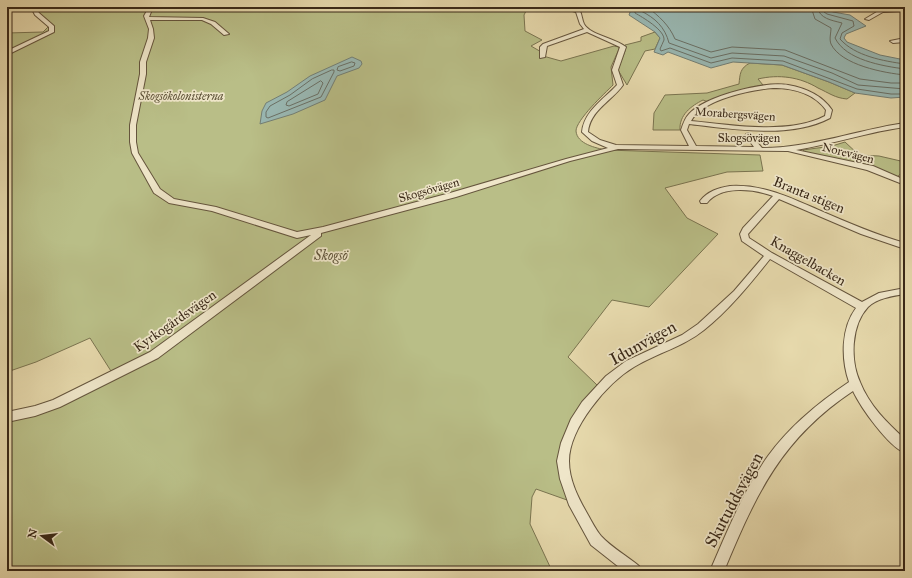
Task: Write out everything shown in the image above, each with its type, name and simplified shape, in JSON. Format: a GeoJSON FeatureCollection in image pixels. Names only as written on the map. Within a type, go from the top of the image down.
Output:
{"type":"FeatureCollection","features":[{"type":"Feature","properties":{"kind":"street"},"geometry":{"type":"LineString","coordinates":[[7,53],[51,32],[52,27],[37,14],[33,7]]}},
{"type":"Feature","properties":{"kind":"street"},"geometry":{"type":"LineString","coordinates":[[151,7],[146,18],[203,19],[213,23],[226,34]]}},
{"type":"Feature","properties":{"kind":"street"},"geometry":{"type":"LineString","coordinates":[[561,7],[580,9],[582,24],[587,30],[623,47],[615,70],[620,85],[606,98],[585,128],[587,134],[596,140],[609,146],[618,147]]}},
{"type":"Feature","properties":{"kind":"street"},"geometry":{"type":"LineString","coordinates":[[831,7],[840,9],[847,7]]}},
{"type":"Feature","properties":{"kind":"street"},"geometry":{"type":"LineString","coordinates":[[887,7],[894,10]]}},
{"type":"Feature","properties":{"kind":"street"},"geometry":{"type":"LineString","coordinates":[[867,19],[882,10],[904,9]]}},
{"type":"Feature","properties":{"kind":"street","name":"Skogsövägen"},"geometry":{"type":"LineString","coordinates":[[146,18],[151,29],[151,38],[143,62],[143,74],[132,142],[135,153],[156,191],[172,201],[213,209],[291,234],[305,235],[453,195],[587,154],[618,147],[784,150],[826,143],[878,129],[905,125]]}},
{"type":"Feature","properties":{"kind":"street"},"geometry":{"type":"LineString","coordinates":[[542,57],[544,45],[587,30]]}},
{"type":"Feature","properties":{"kind":"street"},"geometry":{"type":"LineString","coordinates":[[893,41],[905,40]]}},
{"type":"Feature","properties":{"kind":"street","name":"Morabergsvägen"},"geometry":{"type":"LineString","coordinates":[[687,122],[758,128],[778,128],[802,126],[818,122],[825,119],[830,113],[824,103],[805,92],[791,87],[772,86],[735,94],[710,102],[693,113],[687,122],[684,130],[693,148]]}},
{"type":"Feature","properties":{"kind":"street"},"geometry":{"type":"LineString","coordinates":[[748,135],[760,150]]}},
{"type":"Feature","properties":{"kind":"street","name":"Norevägen"},"geometry":{"type":"LineString","coordinates":[[784,150],[856,164],[870,168],[905,183]]}},
{"type":"Feature","properties":{"kind":"street","name":"Branta stigen"},"geometry":{"type":"LineString","coordinates":[[704,201],[711,193],[725,189],[760,189],[778,195],[878,237],[905,246]]}},
{"type":"Feature","properties":{"kind":"street","name":"Knaggelbacken"},"geometry":{"type":"LineString","coordinates":[[778,195],[744,234],[745,239],[769,255],[863,306]]}},
{"type":"Feature","properties":{"kind":"street","name":"Kyrkogårdsvägen"},"geometry":{"type":"LineString","coordinates":[[7,417],[35,411],[56,404],[154,355],[322,230]]}},
{"type":"Feature","properties":{"kind":"street","name":"Idunvägen"},"geometry":{"type":"LineString","coordinates":[[634,571],[596,540],[573,501],[566,479],[563,461],[567,443],[575,423],[586,405],[610,379],[630,364],[685,338],[701,327],[737,294],[769,255]]}},
{"type":"Feature","properties":{"kind":"street"},"geometry":{"type":"LineString","coordinates":[[905,291],[884,294],[863,306],[854,323],[849,348],[851,374],[855,384],[877,418],[905,447]]}},
{"type":"Feature","properties":{"kind":"street","name":"Skutuddsvägen"},"geometry":{"type":"LineString","coordinates":[[717,571],[730,539],[763,474],[782,448],[828,401],[855,384]]}},
{"type":"Feature","properties":{"kind":"green space","name":"Skogsö"},"geometry":{"type":"Polygon","coordinates":[[[34,7],[528,7],[524,15],[525,31],[542,40],[531,46],[543,53],[543,56],[561,61],[614,46],[619,47],[611,67],[613,85],[592,107],[577,126],[577,135],[583,142],[592,147],[606,150],[760,155],[763,171],[727,172],[665,188],[687,218],[718,234],[649,307],[612,300],[568,357],[597,385],[576,412],[564,438],[561,452],[561,466],[567,500],[536,489],[532,497],[530,524],[552,571],[7,571],[7,422],[45,412],[116,379],[90,338],[36,362],[7,372],[7,33],[43,32],[49,26],[48,25],[52,24],[39,14],[34,7]]]}},
{"type":"Feature","properties":{"kind":"green space"},"geometry":{"type":"Polygon","coordinates":[[[655,32],[660,38],[655,49],[645,51],[627,85],[618,70],[625,51],[625,45],[641,41],[641,37],[655,32]]]}},
{"type":"Feature","properties":{"kind":"green space"},"geometry":{"type":"Polygon","coordinates":[[[750,63],[782,65],[855,93],[847,99],[839,98],[811,84],[797,79],[774,77],[758,79],[763,85],[729,93],[708,102],[703,100],[699,102],[690,108],[684,115],[681,120],[680,130],[653,130],[654,113],[665,95],[707,93],[739,84],[742,69],[750,63]]]}},
{"type":"Feature","properties":{"kind":"green space"},"geometry":{"type":"Polygon","coordinates":[[[845,142],[859,155],[879,156],[905,162],[905,170],[896,178],[805,152],[803,150],[832,146],[845,142]]]}},
{"type":"Feature","properties":{"kind":"water"},"geometry":{"type":"Polygon","coordinates":[[[632,7],[824,7],[833,12],[850,15],[866,26],[846,34],[844,38],[847,42],[880,55],[905,60],[905,97],[891,98],[855,93],[782,65],[733,62],[711,68],[668,52],[663,55],[654,52],[660,38],[655,32],[629,15],[632,7]]]}},
{"type":"Feature","properties":{"kind":"water"},"geometry":{"type":"Polygon","coordinates":[[[352,57],[361,61],[362,64],[359,68],[337,76],[325,100],[293,114],[260,124],[262,111],[266,103],[287,92],[310,76],[352,57]]]}},
{"type":"Feature","properties":{"kind":"park label","name":"Skogsökolonisterna"},"geometry":{"type":"Point","coordinates":[181,96]}}]}
